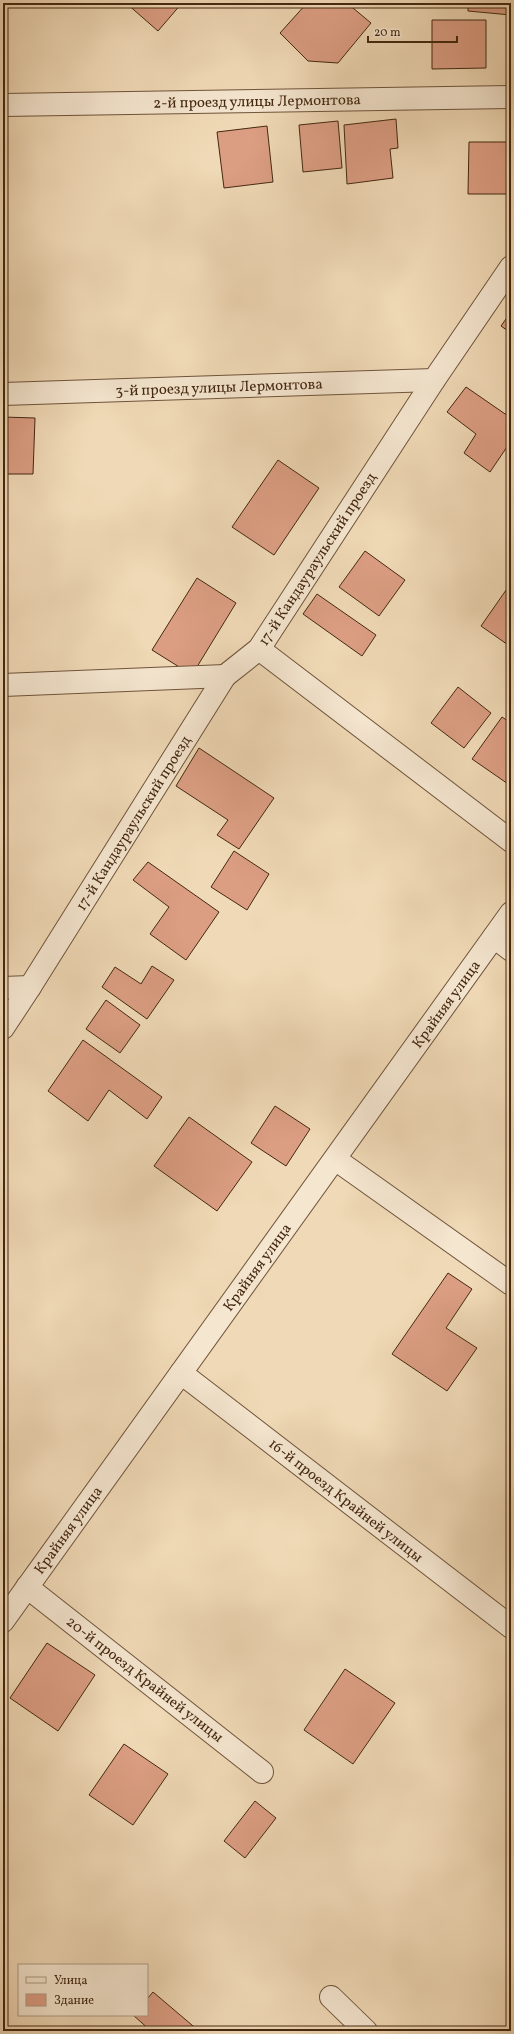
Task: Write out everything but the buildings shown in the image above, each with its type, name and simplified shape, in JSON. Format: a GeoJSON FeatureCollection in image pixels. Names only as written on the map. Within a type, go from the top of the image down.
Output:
{"type":"FeatureCollection","features":[{"type":"Feature","properties":{"kind":"street","name":"2-й проезд улицы Лермонтова"},"geometry":{"type":"LineString","coordinates":[[3,105],[511,97]]}},
{"type":"Feature","properties":{"kind":"street","name":"17-й Кандаураульский проезд"},"geometry":{"type":"LineString","coordinates":[[3,1028],[225,676],[259,649],[434,380],[511,267]]}},
{"type":"Feature","properties":{"kind":"street","name":"3-й проезд улицы Лермонтова"},"geometry":{"type":"LineString","coordinates":[[3,394],[434,380]]}},
{"type":"Feature","properties":{"kind":"street"},"geometry":{"type":"LineString","coordinates":[[259,649],[511,841]]}},
{"type":"Feature","properties":{"kind":"street"},"geometry":{"type":"LineString","coordinates":[[3,684],[225,676]]}},
{"type":"Feature","properties":{"kind":"street","name":"Крайняя улица"},"geometry":{"type":"LineString","coordinates":[[3,1621],[511,913]]}},
{"type":"Feature","properties":{"kind":"street"},"geometry":{"type":"LineString","coordinates":[[494,937],[511,950]]}},
{"type":"Feature","properties":{"kind":"street"},"geometry":{"type":"LineString","coordinates":[[3,988],[30,987]]}},
{"type":"Feature","properties":{"kind":"street"},"geometry":{"type":"LineString","coordinates":[[335,1159],[511,1284]]}},
{"type":"Feature","properties":{"kind":"street","name":"16-й проезд Крайней улицы"},"geometry":{"type":"LineString","coordinates":[[181,1373],[511,1627]]}},
{"type":"Feature","properties":{"kind":"street","name":"20-й проезд Крайней улицы"},"geometry":{"type":"LineString","coordinates":[[28,1587],[262,1772]]}},
{"type":"Feature","properties":{"kind":"street"},"geometry":{"type":"LineString","coordinates":[[331,1997],[366,2031]]}}]}
